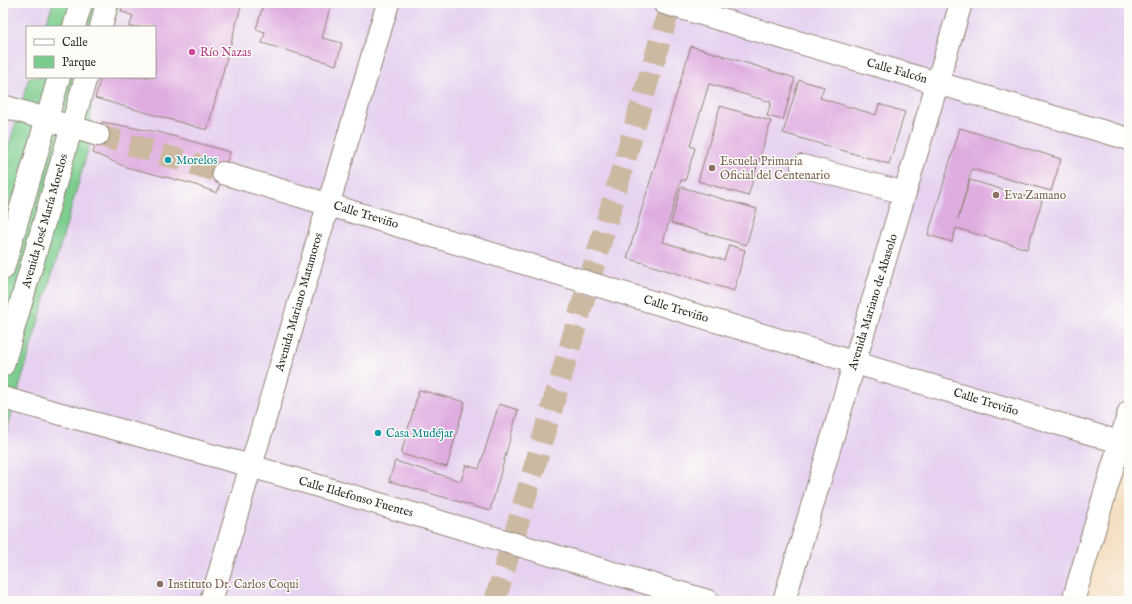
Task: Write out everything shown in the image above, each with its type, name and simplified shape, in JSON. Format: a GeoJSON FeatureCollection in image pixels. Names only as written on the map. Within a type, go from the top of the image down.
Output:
{"type":"FeatureCollection","features":[{"type":"Feature","properties":{"kind":"street"},"geometry":{"type":"LineString","coordinates":[[74,26],[81,3]]}},
{"type":"Feature","properties":{"kind":"street"},"geometry":{"type":"LineString","coordinates":[[100,26],[108,3]]}},
{"type":"Feature","properties":{"kind":"street","name":"Avenida Mariano Matamoros"},"geometry":{"type":"LineString","coordinates":[[211,601],[388,3]]}},
{"type":"Feature","properties":{"kind":"street","name":"Calle Falcón"},"geometry":{"type":"LineString","coordinates":[[664,3],[1129,139]]}},
{"type":"Feature","properties":{"kind":"street","name":"Avenida Mariano de Abasolo"},"geometry":{"type":"LineString","coordinates":[[784,601],[961,3]]}},
{"type":"Feature","properties":{"kind":"street"},"geometry":{"type":"LineString","coordinates":[[3,269],[59,78]]}},
{"type":"Feature","properties":{"kind":"street","name":"Avenida José María Morelos"},"geometry":{"type":"LineString","coordinates":[[3,364],[86,78]]}},
{"type":"Feature","properties":{"kind":"street"},"geometry":{"type":"LineString","coordinates":[[3,106],[98,135]]}},
{"type":"Feature","properties":{"kind":"street"},"geometry":{"type":"LineString","coordinates":[[802,166],[905,193]]}},
{"type":"Feature","properties":{"kind":"street","name":"Calle Treviño"},"geometry":{"type":"LineString","coordinates":[[223,173],[855,363],[1124,442]]}},
{"type":"Feature","properties":{"kind":"street","name":"Calle Ildefonso Fuentes"},"geometry":{"type":"LineString","coordinates":[[3,398],[251,466],[708,601]]}},
{"type":"Feature","properties":{"kind":"street"},"geometry":{"type":"LineString","coordinates":[[1073,601],[1124,442],[1129,412]]}},
{"type":"Feature","properties":{"kind":"shaded area"},"geometry":{"type":"Polygon","coordinates":[[[3,3],[1129,3],[1129,394],[1068,601],[3,601],[3,3]]]}},
{"type":"Feature","properties":{"kind":"green space"},"geometry":{"type":"Polygon","coordinates":[[[53,3],[120,3],[112,26],[45,26],[53,3]]]}},
{"type":"Feature","properties":{"kind":"green space"},"geometry":{"type":"Polygon","coordinates":[[[29,78],[97,78],[91,98],[90,143],[3,444],[3,166],[29,78]]]}},
{"type":"Feature","properties":{"kind":"building","name":"Río Nazas"},"geometry":{"type":"Polygon","coordinates":[[[124,3],[242,3],[207,130],[95,98],[101,78],[156,78],[156,26],[129,26],[133,16],[121,11],[124,3]]]}},
{"type":"Feature","properties":{"kind":"building"},"geometry":{"type":"Polygon","coordinates":[[[264,3],[331,3],[322,38],[342,43],[336,65],[262,43],[265,32],[256,29],[264,3]]]}},
{"type":"Feature","properties":{"kind":"building"},"geometry":{"type":"Polygon","coordinates":[[[691,46],[795,78],[783,120],[767,116],[771,102],[709,84],[690,146],[695,148],[685,181],[681,180],[663,242],[724,260],[729,245],[745,250],[734,291],[627,258],[691,46]]]}},
{"type":"Feature","properties":{"kind":"building"},"geometry":{"type":"Polygon","coordinates":[[[799,80],[824,87],[820,98],[876,115],[879,104],[905,112],[889,164],[783,133],[799,80]]]}},
{"type":"Feature","properties":{"kind":"building"},"geometry":{"type":"Polygon","coordinates":[[[720,106],[771,121],[748,196],[698,181],[720,106]]]}},
{"type":"Feature","properties":{"kind":"building","name":"Morelos"},"geometry":{"type":"Polygon","coordinates":[[[102,122],[162,133],[230,152],[217,193],[193,184],[126,167],[93,153],[102,122]]]}},
{"type":"Feature","properties":{"kind":"building","name":"Eva Zamano"},"geometry":{"type":"Polygon","coordinates":[[[960,128],[1061,159],[1051,191],[972,169],[958,219],[970,180],[1042,201],[1027,249],[956,228],[952,242],[928,235],[960,128]]]}},
{"type":"Feature","properties":{"kind":"building"},"geometry":{"type":"Polygon","coordinates":[[[681,187],[757,209],[746,245],[671,223],[681,187]]]}},
{"type":"Feature","properties":{"kind":"building"},"geometry":{"type":"Polygon","coordinates":[[[419,390],[465,402],[447,467],[401,454],[419,390]]]}},
{"type":"Feature","properties":{"kind":"building"},"geometry":{"type":"Polygon","coordinates":[[[499,404],[518,410],[490,511],[389,481],[395,461],[461,481],[466,465],[479,469],[499,404]]]}},
{"type":"Feature","properties":{"kind":"tunnel"},"geometry":{"type":"LineString","coordinates":[[495,601],[671,3]]}},
{"type":"Feature","properties":{"kind":"tunnel"},"geometry":{"type":"LineString","coordinates":[[98,135],[223,173]]}},
{"type":"Feature","properties":{"kind":"place","name":"Río Nazas"},"geometry":{"type":"Point","coordinates":[192,52]}},
{"type":"Feature","properties":{"kind":"place","name":"Morelos"},"geometry":{"type":"Point","coordinates":[168,160]}},
{"type":"Feature","properties":{"kind":"place","name":"Escuela Primaria Oficial del Centenario"},"geometry":{"type":"Point","coordinates":[712,168]}},
{"type":"Feature","properties":{"kind":"place","name":"Eva Zamano"},"geometry":{"type":"Point","coordinates":[996,195]}},
{"type":"Feature","properties":{"kind":"place","name":"Casa Mudéjar"},"geometry":{"type":"Point","coordinates":[378,433]}},
{"type":"Feature","properties":{"kind":"place","name":"Instituto Dr. Carlos Coqui"},"geometry":{"type":"Point","coordinates":[160,584]}}]}
